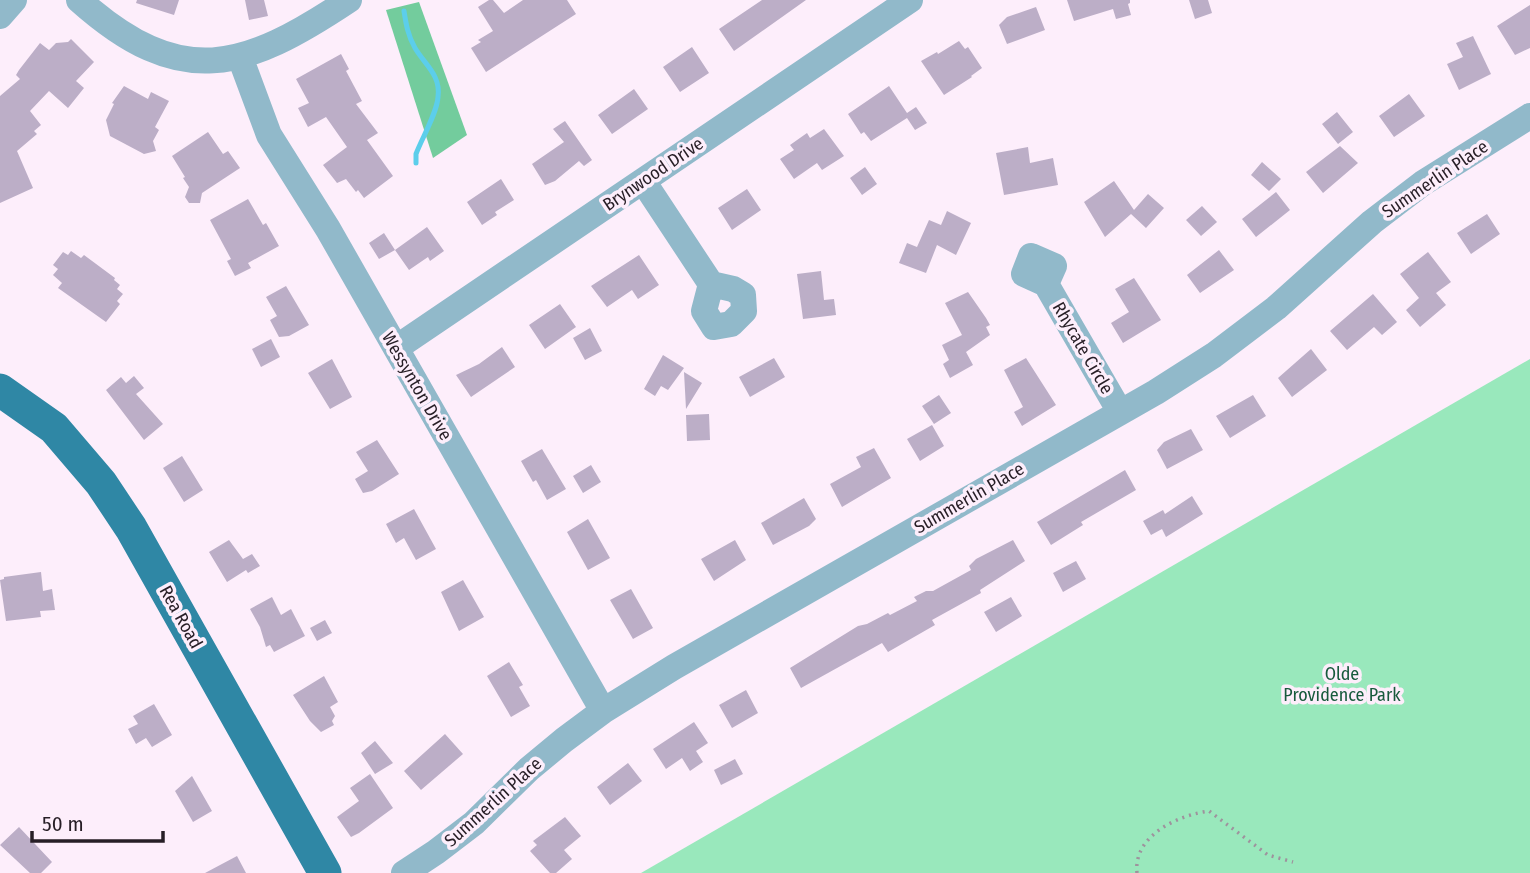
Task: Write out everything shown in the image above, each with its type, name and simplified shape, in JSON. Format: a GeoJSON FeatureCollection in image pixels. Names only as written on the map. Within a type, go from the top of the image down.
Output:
{"type":"FeatureCollection","features":[{"type":"Feature","properties":{"kind":"main road","name":"Rea Road"},"geometry":{"type":"LineString","coordinates":[[0,390],[54,428],[101,482],[131,528],[325,873]]}},
{"type":"Feature","properties":{"kind":"street"},"geometry":{"type":"LineString","coordinates":[[0,16],[14,0]]}},
{"type":"Feature","properties":{"kind":"street"},"geometry":{"type":"LineString","coordinates":[[79,0],[103,22],[129,40],[154,51],[189,60],[220,61],[240,57],[289,37],[349,0]]}},
{"type":"Feature","properties":{"kind":"street","name":"Brynwood Drive"},"geometry":{"type":"LineString","coordinates":[[396,348],[910,0]]}},
{"type":"Feature","properties":{"kind":"street","name":"Wessynton Drive"},"geometry":{"type":"LineString","coordinates":[[240,57],[269,135],[327,229],[603,711]]}},
{"type":"Feature","properties":{"kind":"street","name":"Summerlin Place"},"geometry":{"type":"LineString","coordinates":[[404,873],[474,823],[529,769],[603,711],[674,667],[1120,412],[1214,355],[1276,308],[1372,222],[1423,183],[1530,116]]}},
{"type":"Feature","properties":{"kind":"street"},"geometry":{"type":"LineString","coordinates":[[643,181],[711,284]]}},
{"type":"Feature","properties":{"kind":"street","name":"Rhycate Circle"},"geometry":{"type":"LineString","coordinates":[[1045,284],[1120,412]]}},
{"type":"Feature","properties":{"kind":"path"},"geometry":{"type":"LineString","coordinates":[[1137,873],[1140,854],[1150,837],[1170,823],[1191,814],[1209,811],[1268,855],[1293,862]]}},
{"type":"Feature","properties":{"kind":"green space"},"geometry":{"type":"Polygon","coordinates":[[[419,2],[467,135],[433,158],[386,10],[419,2]]]}},
{"type":"Feature","properties":{"kind":"green space","name":"Olde Providence Park"},"geometry":{"type":"Polygon","coordinates":[[[1530,359],[1530,873],[641,873],[1530,359]]]}},
{"type":"Feature","properties":{"kind":"building"},"geometry":{"type":"Polygon","coordinates":[[[137,0],[179,0],[174,15],[136,3],[137,0]]]}},
{"type":"Feature","properties":{"kind":"building"},"geometry":{"type":"Polygon","coordinates":[[[245,0],[264,0],[268,16],[249,20],[245,0]]]}},
{"type":"Feature","properties":{"kind":"building"},"geometry":{"type":"Polygon","coordinates":[[[493,0],[504,13],[523,0],[567,0],[576,14],[486,72],[471,48],[493,31],[478,7],[493,0]]]}},
{"type":"Feature","properties":{"kind":"building"},"geometry":{"type":"Polygon","coordinates":[[[762,0],[806,0],[734,51],[719,29],[762,0]]]}},
{"type":"Feature","properties":{"kind":"building"},"geometry":{"type":"Polygon","coordinates":[[[1067,0],[1130,0],[1128,4],[1131,15],[1116,19],[1113,9],[1074,21],[1067,0]]]}},
{"type":"Feature","properties":{"kind":"building"},"geometry":{"type":"Polygon","coordinates":[[[1189,0],[1208,0],[1212,13],[1195,19],[1189,0]]]}},
{"type":"Feature","properties":{"kind":"building"},"geometry":{"type":"Polygon","coordinates":[[[1530,5],[1530,48],[1515,55],[1497,26],[1530,5]]]}},
{"type":"Feature","properties":{"kind":"building"},"geometry":{"type":"Polygon","coordinates":[[[1036,7],[1045,30],[1007,44],[999,25],[1007,17],[1036,7]]]}},
{"type":"Feature","properties":{"kind":"building"},"geometry":{"type":"Polygon","coordinates":[[[1473,36],[1491,74],[1459,90],[1447,64],[1463,57],[1456,43],[1473,36]]]}},
{"type":"Feature","properties":{"kind":"building"},"geometry":{"type":"Polygon","coordinates":[[[71,39],[94,62],[76,81],[84,88],[68,108],[49,91],[30,111],[41,125],[34,131],[37,134],[17,151],[33,188],[0,203],[0,96],[20,79],[16,75],[40,43],[49,50],[56,43],[68,42],[71,39]]]}},
{"type":"Feature","properties":{"kind":"building"},"geometry":{"type":"Polygon","coordinates":[[[959,41],[965,49],[968,47],[982,68],[944,95],[921,61],[959,41]]]}},
{"type":"Feature","properties":{"kind":"building"},"geometry":{"type":"Polygon","coordinates":[[[692,47],[709,73],[680,92],[663,67],[692,47]]]}},
{"type":"Feature","properties":{"kind":"building"},"geometry":{"type":"Polygon","coordinates":[[[341,54],[349,69],[346,71],[362,101],[356,104],[378,133],[367,140],[393,176],[364,198],[346,179],[337,183],[323,165],[347,147],[326,117],[308,127],[298,108],[309,103],[296,79],[341,54]]]}},
{"type":"Feature","properties":{"kind":"building"},"geometry":{"type":"Polygon","coordinates":[[[124,86],[148,99],[151,92],[169,101],[155,127],[159,130],[153,141],[156,151],[144,154],[110,136],[106,120],[114,104],[112,103],[124,86]]]}},
{"type":"Feature","properties":{"kind":"building"},"geometry":{"type":"Polygon","coordinates":[[[889,86],[907,113],[916,107],[927,123],[915,130],[907,118],[871,141],[864,132],[861,134],[848,114],[889,86]]]}},
{"type":"Feature","properties":{"kind":"building"},"geometry":{"type":"Polygon","coordinates":[[[634,89],[648,109],[612,134],[598,115],[634,89]]]}},
{"type":"Feature","properties":{"kind":"building"},"geometry":{"type":"Polygon","coordinates":[[[1409,94],[1425,116],[1394,137],[1379,116],[1409,94]]]}},
{"type":"Feature","properties":{"kind":"building"},"geometry":{"type":"Polygon","coordinates":[[[1337,112],[1353,132],[1338,144],[1322,124],[1337,112]]]}},
{"type":"Feature","properties":{"kind":"building"},"geometry":{"type":"Polygon","coordinates":[[[565,121],[592,160],[584,166],[579,161],[555,181],[545,185],[532,164],[564,142],[553,129],[565,121]]]}},
{"type":"Feature","properties":{"kind":"building"},"geometry":{"type":"Polygon","coordinates":[[[824,129],[844,156],[822,170],[817,163],[794,179],[780,159],[794,150],[790,145],[807,133],[810,138],[824,129]]]}},
{"type":"Feature","properties":{"kind":"building"},"geometry":{"type":"Polygon","coordinates":[[[208,132],[223,154],[228,151],[240,168],[202,193],[200,203],[189,203],[185,197],[189,187],[172,156],[208,132]]]}},
{"type":"Feature","properties":{"kind":"building"},"geometry":{"type":"Polygon","coordinates":[[[1340,146],[1358,163],[1323,193],[1306,172],[1340,146]]]}},
{"type":"Feature","properties":{"kind":"building"},"geometry":{"type":"Polygon","coordinates":[[[1028,147],[1030,163],[1053,158],[1058,185],[1004,195],[996,153],[1028,147]]]}},
{"type":"Feature","properties":{"kind":"building"},"geometry":{"type":"Polygon","coordinates":[[[1262,162],[1281,179],[1269,191],[1251,175],[1262,162]]]}},
{"type":"Feature","properties":{"kind":"building"},"geometry":{"type":"Polygon","coordinates":[[[865,167],[877,184],[862,195],[850,178],[865,167]]]}},
{"type":"Feature","properties":{"kind":"building"},"geometry":{"type":"Polygon","coordinates":[[[501,179],[514,200],[495,212],[497,215],[482,225],[467,202],[501,179]]]}},
{"type":"Feature","properties":{"kind":"building"},"geometry":{"type":"Polygon","coordinates":[[[1114,181],[1134,210],[1148,194],[1164,208],[1146,228],[1131,214],[1105,237],[1084,202],[1114,181]]]}},
{"type":"Feature","properties":{"kind":"building"},"geometry":{"type":"Polygon","coordinates":[[[747,189],[761,210],[732,230],[718,208],[747,189]]]}},
{"type":"Feature","properties":{"kind":"building"},"geometry":{"type":"Polygon","coordinates":[[[1276,192],[1290,210],[1256,237],[1242,219],[1276,192]]]}},
{"type":"Feature","properties":{"kind":"building"},"geometry":{"type":"Polygon","coordinates":[[[248,199],[279,246],[248,263],[251,268],[235,276],[227,261],[231,259],[210,220],[248,199]]]}},
{"type":"Feature","properties":{"kind":"building"},"geometry":{"type":"Polygon","coordinates":[[[1202,206],[1217,222],[1201,236],[1186,220],[1202,206]]]}},
{"type":"Feature","properties":{"kind":"building"},"geometry":{"type":"Polygon","coordinates":[[[947,211],[971,223],[956,255],[937,245],[926,273],[899,263],[907,243],[917,247],[929,220],[941,225],[947,211]]]}},
{"type":"Feature","properties":{"kind":"building"},"geometry":{"type":"Polygon","coordinates":[[[1487,214],[1500,234],[1471,254],[1457,233],[1487,214]]]}},
{"type":"Feature","properties":{"kind":"building"},"geometry":{"type":"Polygon","coordinates":[[[427,227],[444,251],[430,261],[428,257],[409,270],[395,250],[427,227]]]}},
{"type":"Feature","properties":{"kind":"building"},"geometry":{"type":"Polygon","coordinates":[[[384,233],[395,250],[379,259],[369,243],[384,233]]]}},
{"type":"Feature","properties":{"kind":"building"},"geometry":{"type":"Polygon","coordinates":[[[1219,250],[1234,270],[1200,293],[1187,275],[1219,250]]]}},
{"type":"Feature","properties":{"kind":"building"},"geometry":{"type":"Polygon","coordinates":[[[71,251],[81,258],[84,255],[115,278],[120,285],[117,289],[123,294],[117,301],[120,304],[106,322],[58,288],[62,283],[53,275],[58,269],[53,265],[63,252],[68,255],[71,251]]]}},
{"type":"Feature","properties":{"kind":"building"},"geometry":{"type":"Polygon","coordinates":[[[1428,252],[1451,282],[1436,293],[1446,305],[1420,327],[1406,310],[1419,298],[1400,274],[1428,252]]]}},
{"type":"Feature","properties":{"kind":"building"},"geometry":{"type":"Polygon","coordinates":[[[639,255],[659,285],[638,299],[632,290],[607,307],[591,286],[639,255]]]}},
{"type":"Feature","properties":{"kind":"building"},"geometry":{"type":"Polygon","coordinates":[[[821,271],[824,300],[834,299],[836,315],[803,319],[797,274],[821,271]]]}},
{"type":"Feature","properties":{"kind":"building"},"geometry":{"type":"Polygon","coordinates":[[[1134,278],[1161,320],[1123,343],[1111,323],[1129,312],[1115,289],[1134,278]]]}},
{"type":"Feature","properties":{"kind":"building"},"geometry":{"type":"Polygon","coordinates":[[[286,286],[309,325],[289,336],[279,337],[270,320],[277,316],[266,297],[286,286]]]}},
{"type":"Feature","properties":{"kind":"building"},"geometry":{"type":"Polygon","coordinates":[[[968,292],[990,325],[986,327],[990,335],[966,352],[973,365],[950,378],[943,364],[949,360],[942,345],[962,335],[945,303],[968,292]]]}},
{"type":"Feature","properties":{"kind":"building"},"geometry":{"type":"Polygon","coordinates":[[[1373,294],[1397,322],[1382,335],[1374,327],[1347,350],[1330,331],[1373,294]]]}},
{"type":"Feature","properties":{"kind":"building"},"geometry":{"type":"Polygon","coordinates":[[[560,304],[576,327],[545,349],[529,325],[560,304]]]}},
{"type":"Feature","properties":{"kind":"building"},"geometry":{"type":"Polygon","coordinates":[[[590,328],[602,351],[585,360],[573,338],[590,328]]]}},
{"type":"Feature","properties":{"kind":"building"},"geometry":{"type":"Polygon","coordinates":[[[271,339],[280,357],[261,367],[252,349],[271,339]]]}},
{"type":"Feature","properties":{"kind":"building"},"geometry":{"type":"Polygon","coordinates":[[[502,347],[515,367],[471,397],[456,375],[479,364],[502,347]]]}},
{"type":"Feature","properties":{"kind":"building"},"geometry":{"type":"Polygon","coordinates":[[[1311,349],[1327,370],[1292,397],[1278,378],[1311,349]]]}},
{"type":"Feature","properties":{"kind":"building"},"geometry":{"type":"Polygon","coordinates":[[[663,355],[684,368],[668,390],[661,386],[655,396],[644,389],[663,355]]]}},
{"type":"Feature","properties":{"kind":"building"},"geometry":{"type":"Polygon","coordinates":[[[774,358],[785,377],[750,397],[739,377],[774,358]]]}},
{"type":"Feature","properties":{"kind":"building"},"geometry":{"type":"Polygon","coordinates":[[[1026,358],[1056,405],[1022,426],[1014,412],[1023,407],[1004,370],[1026,358]]]}},
{"type":"Feature","properties":{"kind":"building"},"geometry":{"type":"Polygon","coordinates":[[[332,359],[352,397],[330,409],[308,373],[332,359]]]}},
{"type":"Feature","properties":{"kind":"building"},"geometry":{"type":"Polygon","coordinates":[[[684,372],[702,383],[686,409],[684,372]]]}},
{"type":"Feature","properties":{"kind":"building"},"geometry":{"type":"Polygon","coordinates":[[[134,376],[144,388],[136,394],[163,424],[144,440],[106,390],[121,377],[126,383],[134,376]]]}},
{"type":"Feature","properties":{"kind":"building"},"geometry":{"type":"Polygon","coordinates":[[[939,395],[951,413],[934,424],[922,406],[939,395]]]}},
{"type":"Feature","properties":{"kind":"building"},"geometry":{"type":"Polygon","coordinates":[[[1253,395],[1266,416],[1230,438],[1216,416],[1253,395]]]}},
{"type":"Feature","properties":{"kind":"building"},"geometry":{"type":"Polygon","coordinates":[[[709,414],[710,440],[687,441],[686,415],[709,414]]]}},
{"type":"Feature","properties":{"kind":"building"},"geometry":{"type":"Polygon","coordinates":[[[932,425],[944,446],[920,461],[907,439],[932,425]]]}},
{"type":"Feature","properties":{"kind":"building"},"geometry":{"type":"Polygon","coordinates":[[[1191,429],[1203,450],[1167,469],[1157,450],[1164,442],[1191,429]]]}},
{"type":"Feature","properties":{"kind":"building"},"geometry":{"type":"Polygon","coordinates":[[[377,440],[399,474],[372,491],[363,493],[355,479],[368,471],[356,452],[377,440]]]}},
{"type":"Feature","properties":{"kind":"building"},"geometry":{"type":"Polygon","coordinates":[[[874,448],[891,478],[842,507],[830,484],[861,467],[856,457],[874,448]]]}},
{"type":"Feature","properties":{"kind":"building"},"geometry":{"type":"Polygon","coordinates":[[[542,449],[566,489],[547,500],[521,461],[542,449]]]}},
{"type":"Feature","properties":{"kind":"building"},"geometry":{"type":"Polygon","coordinates":[[[182,456],[203,490],[184,502],[163,468],[182,456]]]}},
{"type":"Feature","properties":{"kind":"building"},"geometry":{"type":"Polygon","coordinates":[[[591,465],[601,482],[583,493],[573,476],[591,465]]]}},
{"type":"Feature","properties":{"kind":"building"},"geometry":{"type":"Polygon","coordinates":[[[1125,470],[1136,490],[1081,522],[1083,525],[1051,545],[1037,522],[1125,470]]]}},
{"type":"Feature","properties":{"kind":"building"},"geometry":{"type":"Polygon","coordinates":[[[1192,496],[1203,514],[1166,537],[1162,529],[1151,535],[1143,521],[1163,510],[1165,514],[1192,496]]]}},
{"type":"Feature","properties":{"kind":"building"},"geometry":{"type":"Polygon","coordinates":[[[804,498],[816,519],[809,526],[773,545],[761,523],[804,498]]]}},
{"type":"Feature","properties":{"kind":"building"},"geometry":{"type":"Polygon","coordinates":[[[414,509],[436,549],[416,560],[404,538],[396,543],[386,524],[414,509]]]}},
{"type":"Feature","properties":{"kind":"building"},"geometry":{"type":"Polygon","coordinates":[[[588,519],[610,558],[588,570],[567,532],[588,519]]]}},
{"type":"Feature","properties":{"kind":"building"},"geometry":{"type":"Polygon","coordinates":[[[229,540],[243,559],[252,554],[260,566],[248,573],[246,570],[227,582],[209,552],[229,540]]]}},
{"type":"Feature","properties":{"kind":"building"},"geometry":{"type":"Polygon","coordinates":[[[735,540],[746,560],[714,581],[701,559],[735,540]]]}},
{"type":"Feature","properties":{"kind":"building"},"geometry":{"type":"Polygon","coordinates":[[[1013,540],[1025,561],[980,590],[981,593],[932,620],[935,625],[888,652],[882,643],[801,688],[790,668],[858,626],[888,613],[890,615],[917,601],[914,597],[926,591],[933,591],[971,570],[969,566],[976,559],[1013,540]]]}},
{"type":"Feature","properties":{"kind":"building"},"geometry":{"type":"Polygon","coordinates":[[[1076,561],[1086,579],[1063,592],[1053,573],[1076,561]]]}},
{"type":"Feature","properties":{"kind":"building"},"geometry":{"type":"Polygon","coordinates":[[[41,572],[43,591],[52,589],[55,610],[40,611],[41,617],[6,621],[0,580],[4,577],[41,572]]]}},
{"type":"Feature","properties":{"kind":"building"},"geometry":{"type":"Polygon","coordinates":[[[463,580],[484,617],[459,631],[441,592],[463,580]]]}},
{"type":"Feature","properties":{"kind":"building"},"geometry":{"type":"Polygon","coordinates":[[[631,589],[653,628],[633,639],[610,600],[631,589]]]}},
{"type":"Feature","properties":{"kind":"building"},"geometry":{"type":"Polygon","coordinates":[[[272,597],[281,615],[291,609],[305,636],[274,652],[270,645],[266,647],[260,627],[250,609],[272,597]]]}},
{"type":"Feature","properties":{"kind":"building"},"geometry":{"type":"Polygon","coordinates":[[[1011,597],[1022,616],[996,632],[984,612],[1011,597]]]}},
{"type":"Feature","properties":{"kind":"building"},"geometry":{"type":"Polygon","coordinates":[[[325,620],[332,633],[317,641],[310,628],[325,620]]]}},
{"type":"Feature","properties":{"kind":"building"},"geometry":{"type":"Polygon","coordinates":[[[509,662],[523,685],[519,687],[530,706],[511,717],[487,676],[509,662]]]}},
{"type":"Feature","properties":{"kind":"building"},"geometry":{"type":"Polygon","coordinates":[[[324,676],[338,702],[330,707],[335,716],[332,721],[334,725],[321,732],[310,721],[293,695],[324,676]]]}},
{"type":"Feature","properties":{"kind":"building"},"geometry":{"type":"Polygon","coordinates":[[[746,690],[758,713],[732,728],[719,705],[746,690]]]}},
{"type":"Feature","properties":{"kind":"building"},"geometry":{"type":"Polygon","coordinates":[[[154,704],[172,735],[152,747],[146,738],[136,744],[128,729],[138,724],[133,716],[154,704]]]}},
{"type":"Feature","properties":{"kind":"building"},"geometry":{"type":"Polygon","coordinates":[[[694,722],[708,743],[696,751],[703,762],[690,771],[682,758],[666,769],[653,749],[694,722]]]}},
{"type":"Feature","properties":{"kind":"building"},"geometry":{"type":"Polygon","coordinates":[[[445,734],[463,754],[421,790],[404,771],[445,734]]]}},
{"type":"Feature","properties":{"kind":"building"},"geometry":{"type":"Polygon","coordinates":[[[375,741],[393,763],[375,774],[361,753],[375,741]]]}},
{"type":"Feature","properties":{"kind":"building"},"geometry":{"type":"Polygon","coordinates":[[[735,759],[743,774],[721,785],[714,770],[735,759]]]}},
{"type":"Feature","properties":{"kind":"building"},"geometry":{"type":"Polygon","coordinates":[[[628,763],[642,781],[610,805],[597,787],[628,763]]]}},
{"type":"Feature","properties":{"kind":"building"},"geometry":{"type":"Polygon","coordinates":[[[370,774],[393,808],[351,837],[337,817],[359,801],[350,788],[370,774]]]}},
{"type":"Feature","properties":{"kind":"building"},"geometry":{"type":"Polygon","coordinates":[[[192,776],[212,811],[193,822],[175,791],[192,776]]]}},
{"type":"Feature","properties":{"kind":"building"},"geometry":{"type":"Polygon","coordinates":[[[565,817],[581,836],[564,850],[572,859],[556,873],[550,873],[530,851],[537,845],[533,841],[565,817]]]}},
{"type":"Feature","properties":{"kind":"building"},"geometry":{"type":"Polygon","coordinates":[[[19,827],[52,862],[41,873],[30,873],[0,845],[19,827]]]}},
{"type":"Feature","properties":{"kind":"building"},"geometry":{"type":"Polygon","coordinates":[[[237,856],[246,873],[205,873],[237,856]]]}},
{"type":"Feature","properties":{"kind":"waterway"},"geometry":{"type":"LineString","coordinates":[[404,11],[411,39],[435,76],[438,89],[435,110],[416,154],[416,163]]}}]}
